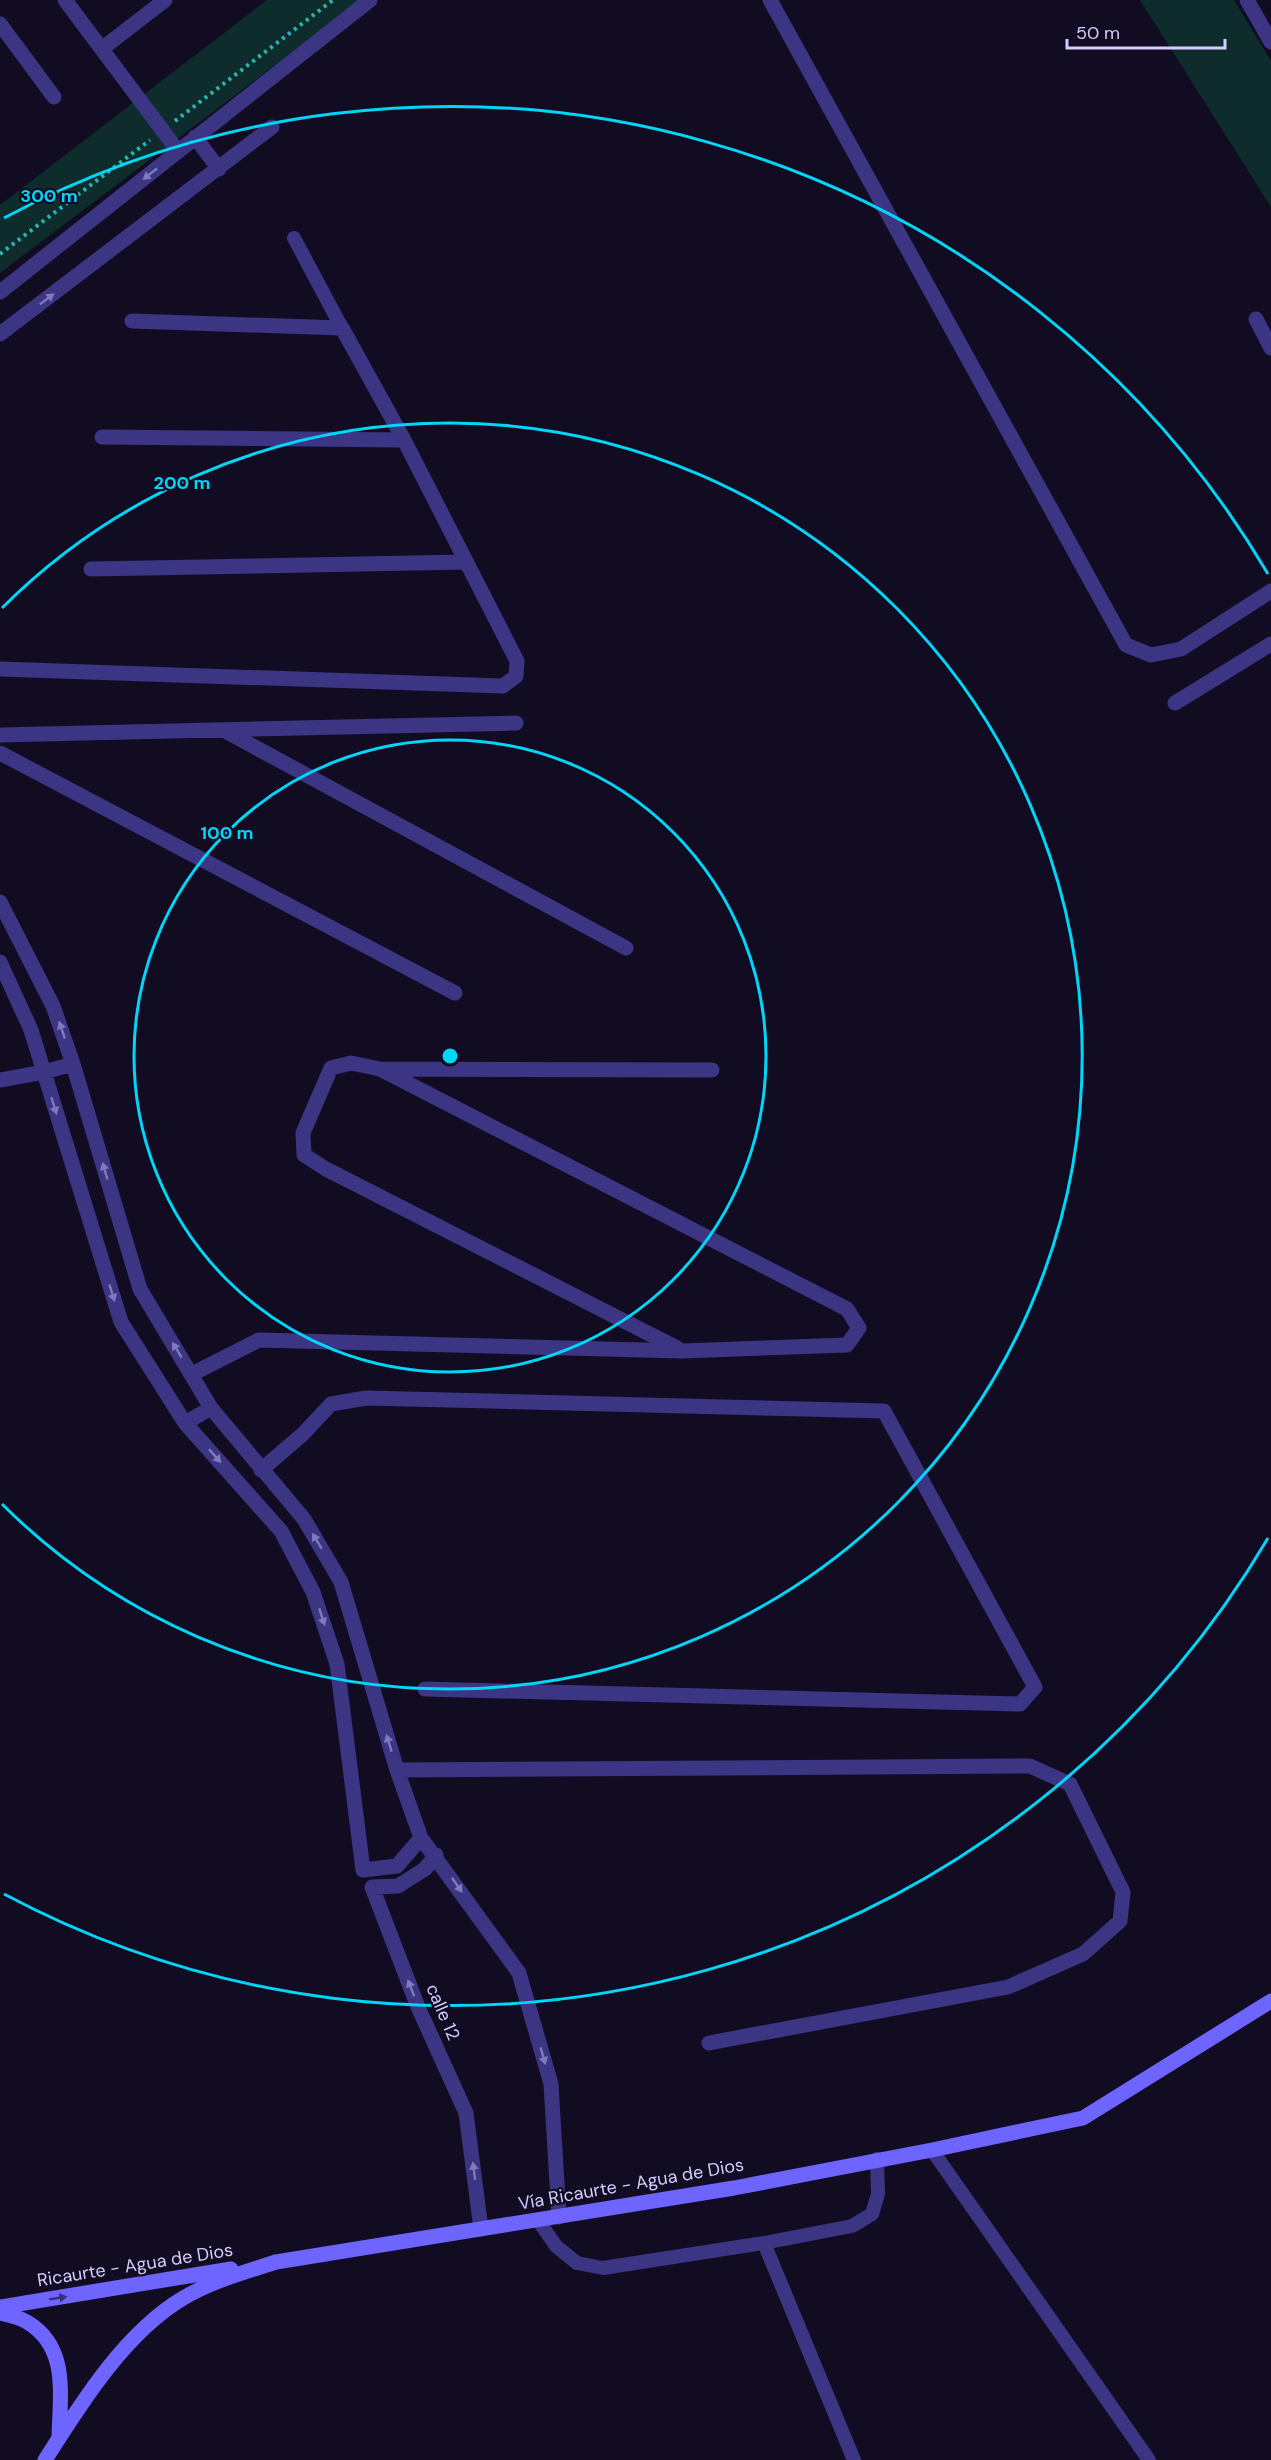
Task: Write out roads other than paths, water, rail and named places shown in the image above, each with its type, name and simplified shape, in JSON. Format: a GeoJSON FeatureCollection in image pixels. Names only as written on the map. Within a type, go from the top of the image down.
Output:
{"type":"FeatureCollection","features":[{"type":"Feature","properties":{"kind":"street"},"geometry":{"type":"LineString","coordinates":[[66,0],[178,151]]}},
{"type":"Feature","properties":{"kind":"street"},"geometry":{"type":"LineString","coordinates":[[103,48],[165,0]]}},
{"type":"Feature","properties":{"kind":"street"},"geometry":{"type":"LineString","coordinates":[[0,292],[370,0]]}},
{"type":"Feature","properties":{"kind":"street"},"geometry":{"type":"LineString","coordinates":[[770,0],[1126,645],[1151,655],[1181,649],[1271,591]]}},
{"type":"Feature","properties":{"kind":"street"},"geometry":{"type":"LineString","coordinates":[[1246,0],[1271,42]]}},
{"type":"Feature","properties":{"kind":"street"},"geometry":{"type":"LineString","coordinates":[[0,24],[54,97]]}},
{"type":"Feature","properties":{"kind":"street"},"geometry":{"type":"LineString","coordinates":[[0,334],[272,127]]}},
{"type":"Feature","properties":{"kind":"street"},"geometry":{"type":"LineString","coordinates":[[195,137],[219,169]]}},
{"type":"Feature","properties":{"kind":"street"},"geometry":{"type":"LineString","coordinates":[[1256,319],[1271,348]]}},
{"type":"Feature","properties":{"kind":"street"},"geometry":{"type":"LineString","coordinates":[[0,669],[503,686],[516,676],[517,661],[404,440],[342,328],[132,321]]}},
{"type":"Feature","properties":{"kind":"street"},"geometry":{"type":"LineString","coordinates":[[102,437],[404,440]]}},
{"type":"Feature","properties":{"kind":"street"},"geometry":{"type":"LineString","coordinates":[[91,569],[466,562]]}},
{"type":"Feature","properties":{"kind":"street"},"geometry":{"type":"LineString","coordinates":[[1175,703],[1271,644]]}},
{"type":"Feature","properties":{"kind":"street"},"geometry":{"type":"LineString","coordinates":[[0,735],[516,723]]}},
{"type":"Feature","properties":{"kind":"street"},"geometry":{"type":"LineString","coordinates":[[225,730],[626,948]]}},
{"type":"Feature","properties":{"kind":"street"},"geometry":{"type":"LineString","coordinates":[[0,753],[455,993]]}},
{"type":"Feature","properties":{"kind":"street"},"geometry":{"type":"LineString","coordinates":[[0,902],[53,1006],[73,1064],[140,1289],[211,1408],[304,1519],[341,1582],[397,1770],[421,1838],[436,1855],[519,1973],[551,2084],[559,2217]]}},
{"type":"Feature","properties":{"kind":"street"},"geometry":{"type":"LineString","coordinates":[[0,962],[32,1030],[120,1322],[185,1423],[281,1531],[313,1592],[337,1664],[363,1870],[397,1866],[421,1838]]}},
{"type":"Feature","properties":{"kind":"street"},"geometry":{"type":"LineString","coordinates":[[682,1351],[326,1169],[304,1155],[303,1133],[331,1068],[351,1063],[380,1068],[712,1070]]}},
{"type":"Feature","properties":{"kind":"street"},"geometry":{"type":"LineString","coordinates":[[0,1080],[73,1064]]}},
{"type":"Feature","properties":{"kind":"street"},"geometry":{"type":"LineString","coordinates":[[192,1374],[259,1340],[682,1351],[847,1345],[859,1328],[847,1309],[380,1068]]}},
{"type":"Feature","properties":{"kind":"street"},"geometry":{"type":"LineString","coordinates":[[261,1470],[303,1434],[331,1404],[366,1398],[884,1411],[1035,1687],[1020,1704],[424,1689]]}},
{"type":"Feature","properties":{"kind":"street"},"geometry":{"type":"LineString","coordinates":[[185,1423],[211,1408]]}},
{"type":"Feature","properties":{"kind":"street"},"geometry":{"type":"LineString","coordinates":[[281,1531],[304,1519]]}},
{"type":"Feature","properties":{"kind":"street"},"geometry":{"type":"LineString","coordinates":[[397,1770],[1030,1766],[1070,1784],[1123,1892],[1120,1921],[1083,1954],[1008,1987],[710,2043]]}},
{"type":"Feature","properties":{"kind":"street","name":"calle 12"},"geometry":{"type":"LineString","coordinates":[[436,1855],[425,1869],[398,1886],[372,1887],[418,2007],[466,2113],[481,2229]]}},
{"type":"Feature","properties":{"kind":"street","name":"Vía Ricaurte - Agua de Dios"},"geometry":{"type":"LineString","coordinates":[[45,2460],[123,2349],[166,2310],[209,2285],[276,2262],[734,2188],[1083,2118],[1271,2001]]}},
{"type":"Feature","properties":{"kind":"street","name":"Ricaurte - Agua de Dios"},"geometry":{"type":"LineString","coordinates":[[0,2307],[276,2262]]}},
{"type":"Feature","properties":{"kind":"street"},"geometry":{"type":"LineString","coordinates":[[0,2313],[26,2321],[50,2341],[61,2372],[59,2437]]}},
{"type":"Feature","properties":{"kind":"lane"},"geometry":{"type":"LineString","coordinates":[[294,238],[342,328]]}},
{"type":"Feature","properties":{"kind":"lane"},"geometry":{"type":"LineString","coordinates":[[932,2150],[1149,2460]]}},
{"type":"Feature","properties":{"kind":"lane"},"geometry":{"type":"LineString","coordinates":[[538,2220],[556,2246],[577,2263],[603,2268],[764,2242],[852,2226],[872,2214],[878,2194],[877,2159]]}},
{"type":"Feature","properties":{"kind":"lane"},"geometry":{"type":"LineString","coordinates":[[764,2242],[855,2460]]}}]}
